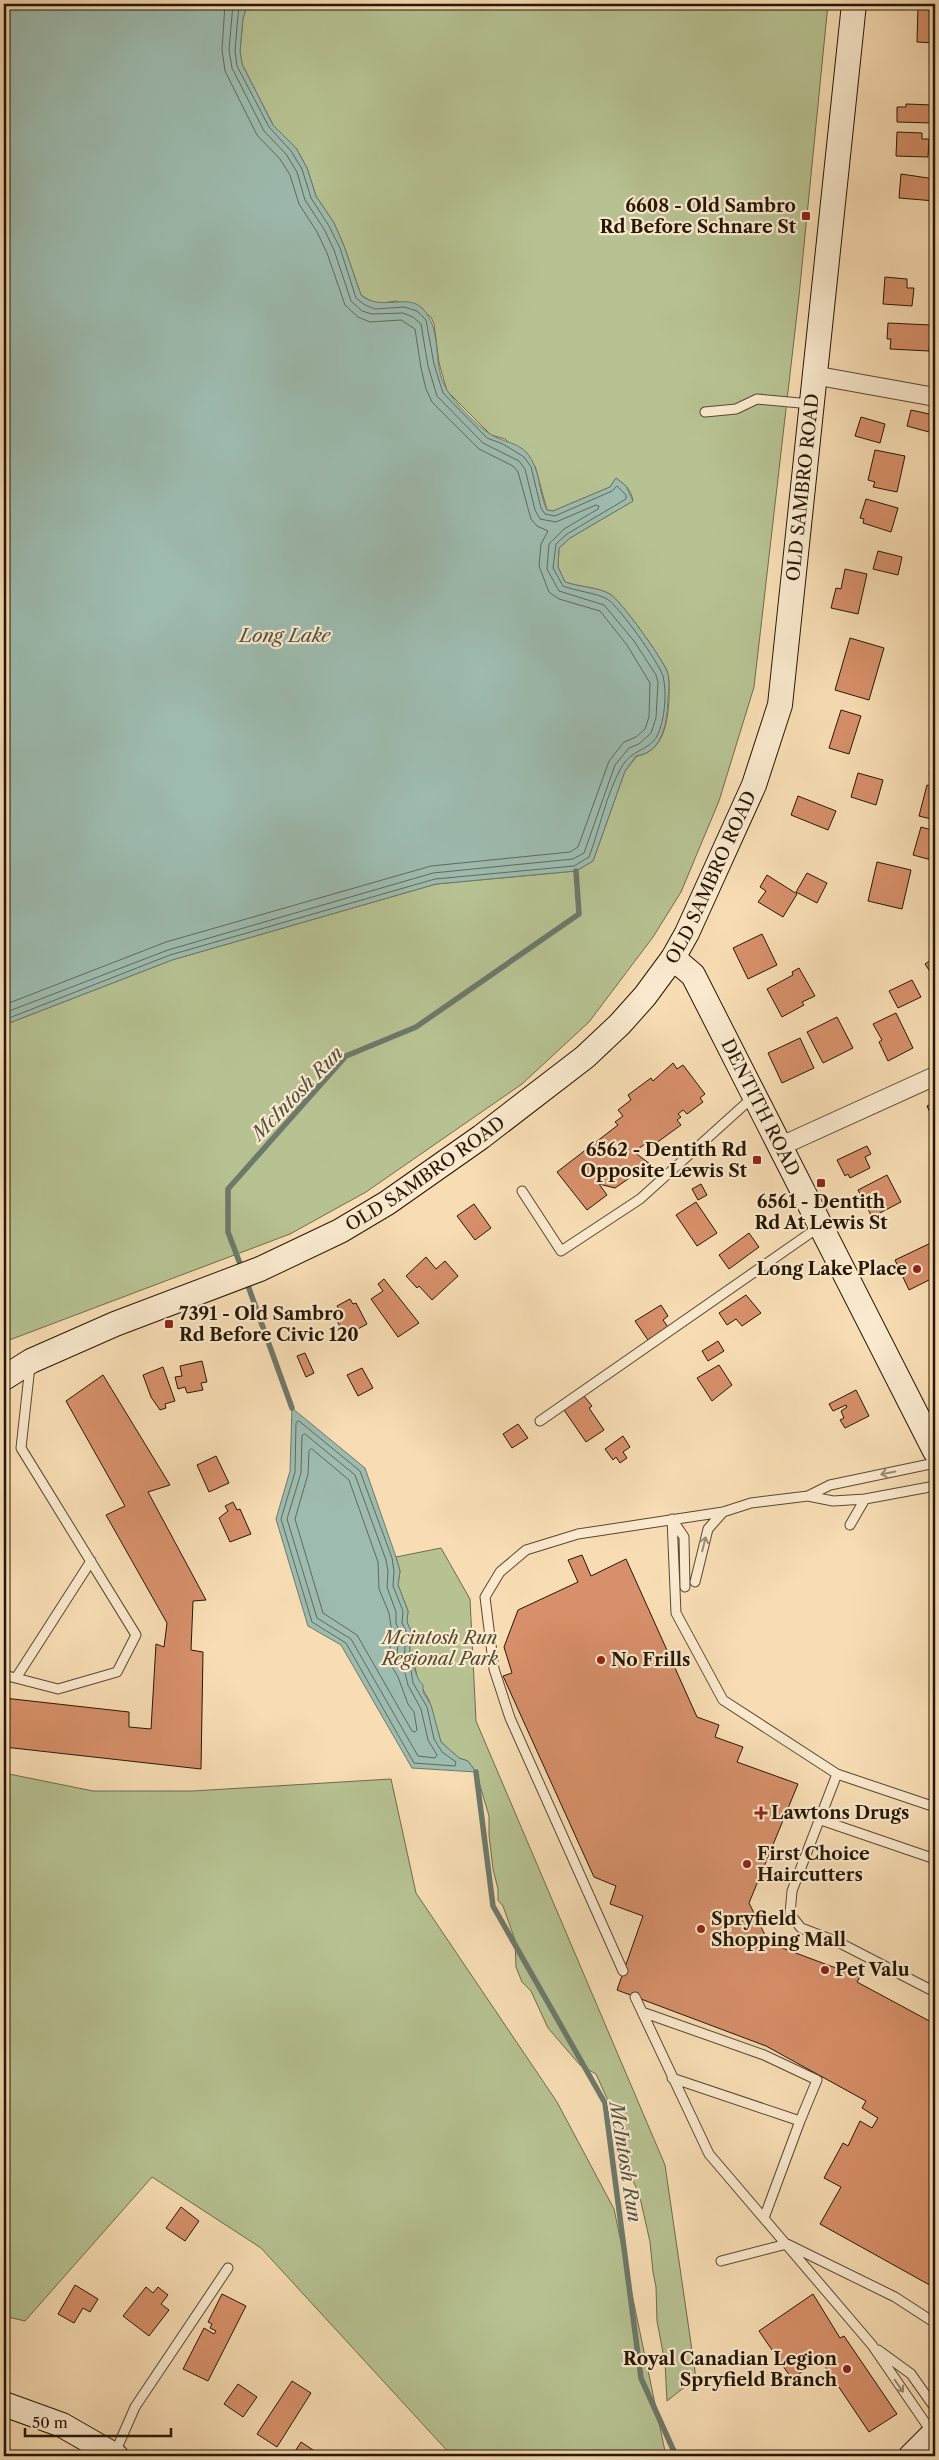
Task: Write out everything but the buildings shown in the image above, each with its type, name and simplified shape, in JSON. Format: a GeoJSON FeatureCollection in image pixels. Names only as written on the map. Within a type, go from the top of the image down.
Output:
{"type":"FeatureCollection","features":[{"type":"Feature","properties":{"kind":"main road","name":"OLD SAMBRO ROAD"},"geometry":{"type":"LineString","coordinates":[[4,1378],[30,1361],[115,1324],[260,1269],[340,1230],[387,1203],[521,1107],[585,1056],[620,1024],[645,996],[673,958],[707,890],[754,786],[780,705],[813,374],[854,4]]}},
{"type":"Feature","properties":{"kind":"main road","name":"DENTITH ROAD"},"geometry":{"type":"LineString","coordinates":[[673,958],[693,975],[935,1451]]}},
{"type":"Feature","properties":{"kind":"main road"},"geometry":{"type":"LineString","coordinates":[[4,2404],[62,2425],[114,2456]]}},
{"type":"Feature","properties":{"kind":"main road"},"geometry":{"type":"LineString","coordinates":[[911,2456],[934,2433]]}},
{"type":"Feature","properties":{"kind":"street"},"geometry":{"type":"LineString","coordinates":[[813,374],[935,397]]}},
{"type":"Feature","properties":{"kind":"street"},"geometry":{"type":"LineString","coordinates":[[781,1146],[935,1076]]}},
{"type":"Feature","properties":{"kind":"lane"},"geometry":{"type":"LineString","coordinates":[[705,412],[736,409],[757,399],[811,404]]}},
{"type":"Feature","properties":{"kind":"lane"},"geometry":{"type":"LineString","coordinates":[[522,1191],[561,1250],[640,1199],[755,1095]]}},
{"type":"Feature","properties":{"kind":"lane"},"geometry":{"type":"LineString","coordinates":[[540,1421],[821,1225]]}},
{"type":"Feature","properties":{"kind":"lane"},"geometry":{"type":"LineString","coordinates":[[4,1675],[58,1689],[117,1672],[136,1635],[21,1448],[30,1361]]}},
{"type":"Feature","properties":{"kind":"lane"},"geometry":{"type":"LineString","coordinates":[[808,1496],[830,1485],[935,1463]]}},
{"type":"Feature","properties":{"kind":"lane"},"geometry":{"type":"LineString","coordinates":[[624,1970],[510,1718],[494,1669],[485,1597],[500,1572],[526,1550],[578,1534],[723,1512],[751,1503],[808,1496],[833,1501],[865,1499],[935,1486]]}},
{"type":"Feature","properties":{"kind":"lane"},"geometry":{"type":"LineString","coordinates":[[850,1525],[865,1499]]}},
{"type":"Feature","properties":{"kind":"lane"},"geometry":{"type":"LineString","coordinates":[[695,1582],[708,1529],[723,1512]]}},
{"type":"Feature","properties":{"kind":"lane"},"geometry":{"type":"LineString","coordinates":[[672,1519],[684,1537],[686,1587]]}},
{"type":"Feature","properties":{"kind":"lane"},"geometry":{"type":"LineString","coordinates":[[672,1519],[676,1612],[723,1700],[837,1774],[935,1808]]}},
{"type":"Feature","properties":{"kind":"lane"},"geometry":{"type":"LineString","coordinates":[[16,1678],[91,1561]]}},
{"type":"Feature","properties":{"kind":"lane"},"geometry":{"type":"LineString","coordinates":[[837,1774],[818,1819],[792,1891],[790,1914],[801,1928],[838,1942],[935,1991]]}},
{"type":"Feature","properties":{"kind":"lane"},"geometry":{"type":"LineString","coordinates":[[818,1819],[935,1859]]}},
{"type":"Feature","properties":{"kind":"lane"},"geometry":{"type":"LineString","coordinates":[[635,1997],[709,2154],[872,2345],[934,2433]]}},
{"type":"Feature","properties":{"kind":"lane"},"geometry":{"type":"LineString","coordinates":[[642,2012],[764,2054],[817,2080],[764,2218]]}},
{"type":"Feature","properties":{"kind":"lane"},"geometry":{"type":"LineString","coordinates":[[672,2078],[800,2121]]}},
{"type":"Feature","properties":{"kind":"lane"},"geometry":{"type":"LineString","coordinates":[[721,2262],[787,2244],[896,2297],[935,2323]]}},
{"type":"Feature","properties":{"kind":"lane"},"geometry":{"type":"LineString","coordinates":[[114,2456],[136,2407],[228,2268]]}},
{"type":"Feature","properties":{"kind":"lane"},"geometry":{"type":"LineString","coordinates":[[872,2345],[911,2374],[935,2408]]}},
{"type":"Feature","properties":{"kind":"green space"},"geometry":{"type":"Polygon","coordinates":[[[243,4],[828,4],[799,296],[754,687],[719,801],[681,892],[653,937],[589,1022],[522,1084],[366,1192],[290,1234],[4,1342],[4,1025],[172,960],[436,884],[576,871],[593,861],[625,771],[637,756],[646,753],[659,742],[666,725],[669,678],[667,671],[641,630],[610,594],[565,582],[558,567],[559,548],[570,538],[633,501],[629,490],[616,478],[610,487],[553,511],[547,510],[535,466],[505,439],[491,435],[447,391],[439,363],[434,324],[431,317],[423,311],[396,301],[376,304],[361,295],[344,246],[334,223],[316,196],[307,168],[296,148],[273,125],[242,64],[240,51],[243,18],[246,9],[243,4]]]}},
{"type":"Feature","properties":{"kind":"green space","name":"Mcintosh Run Regional Park"},"geometry":{"type":"Polygon","coordinates":[[[441,1548],[470,1599],[476,1721],[665,2165],[696,2378],[667,2401],[665,2363],[657,2321],[656,2287],[650,2242],[639,2193],[622,2159],[617,2125],[596,2074],[580,2065],[548,2028],[531,1991],[522,1982],[516,1967],[515,1940],[503,1906],[498,1900],[498,1889],[493,1869],[489,1835],[489,1816],[476,1772],[468,1761],[459,1758],[441,1742],[429,1700],[418,1681],[415,1667],[409,1660],[411,1631],[407,1622],[408,1611],[398,1585],[400,1571],[396,1557],[441,1548]]]}},
{"type":"Feature","properties":{"kind":"green space"},"geometry":{"type":"Polygon","coordinates":[[[4,1773],[93,1791],[193,1791],[391,1779],[416,1893],[557,2102],[614,2209],[666,2456],[452,2456],[261,2248],[152,2177],[25,2321],[4,2316],[4,1773]]]}},
{"type":"Feature","properties":{"kind":"water","name":"Long Lake"},"geometry":{"type":"Polygon","coordinates":[[[4,4],[243,4],[246,9],[243,18],[240,51],[242,64],[273,125],[296,148],[307,168],[316,196],[334,223],[344,246],[361,295],[377,302],[409,302],[422,308],[429,317],[433,327],[439,370],[447,390],[461,408],[485,430],[495,437],[523,449],[527,453],[535,467],[547,510],[553,511],[610,487],[616,478],[626,486],[633,501],[570,538],[559,548],[558,567],[565,582],[600,590],[616,599],[649,643],[667,671],[669,678],[667,716],[662,734],[653,748],[636,756],[625,771],[593,861],[576,871],[436,884],[172,960],[4,1025],[4,4]]]}},
{"type":"Feature","properties":{"kind":"water"},"geometry":{"type":"Polygon","coordinates":[[[292,1408],[365,1468],[400,1571],[398,1585],[408,1611],[407,1622],[411,1631],[409,1660],[423,1685],[423,1692],[431,1705],[441,1742],[459,1758],[468,1761],[476,1772],[412,1768],[341,1645],[308,1626],[276,1519],[290,1471],[292,1408]]]}},
{"type":"Feature","properties":{"kind":"waterway","name":"McIntosh Run"},"geometry":{"type":"LineString","coordinates":[[242,1269],[228,1232],[228,1189],[346,1056],[416,1027],[579,914],[576,871]]}},
{"type":"Feature","properties":{"kind":"waterway","name":"McIntosh Run"},"geometry":{"type":"LineString","coordinates":[[246,1280],[292,1408]]}},
{"type":"Feature","properties":{"kind":"waterway","name":"McIntosh Run"},"geometry":{"type":"LineString","coordinates":[[476,1772],[493,1906],[605,2103],[641,2378],[676,2456]]}},
{"type":"Feature","properties":{"kind":"place","name":"6608 - Old Sambro Rd Before Schnare St"},"geometry":{"type":"Point","coordinates":[806,216]}},
{"type":"Feature","properties":{"kind":"place","name":"6562 - Dentith Rd Opposite Lewis St"},"geometry":{"type":"Point","coordinates":[757,1160]}},
{"type":"Feature","properties":{"kind":"place","name":"6561 - Dentith Rd At Lewis St"},"geometry":{"type":"Point","coordinates":[821,1183]}},
{"type":"Feature","properties":{"kind":"place","name":"Long Lake Place"},"geometry":{"type":"Point","coordinates":[917,1269]}},
{"type":"Feature","properties":{"kind":"place","name":"7391 - Old Sambro Rd Before Civic 120"},"geometry":{"type":"Point","coordinates":[169,1324]}},
{"type":"Feature","properties":{"kind":"place","name":"No Frills"},"geometry":{"type":"Point","coordinates":[601,1660]}},
{"type":"Feature","properties":{"kind":"place","name":"Lawtons Drugs"},"geometry":{"type":"Point","coordinates":[761,1813]}},
{"type":"Feature","properties":{"kind":"place","name":"First Choice Haircutters"},"geometry":{"type":"Point","coordinates":[747,1864]}},
{"type":"Feature","properties":{"kind":"place","name":"Spryfield Shopping Mall"},"geometry":{"type":"Point","coordinates":[701,1929]}},
{"type":"Feature","properties":{"kind":"place","name":"Pet Valu"},"geometry":{"type":"Point","coordinates":[825,1970]}},
{"type":"Feature","properties":{"kind":"place","name":"Royal Canadian Legion Spryfield Branch"},"geometry":{"type":"Point","coordinates":[847,2369]}}]}
